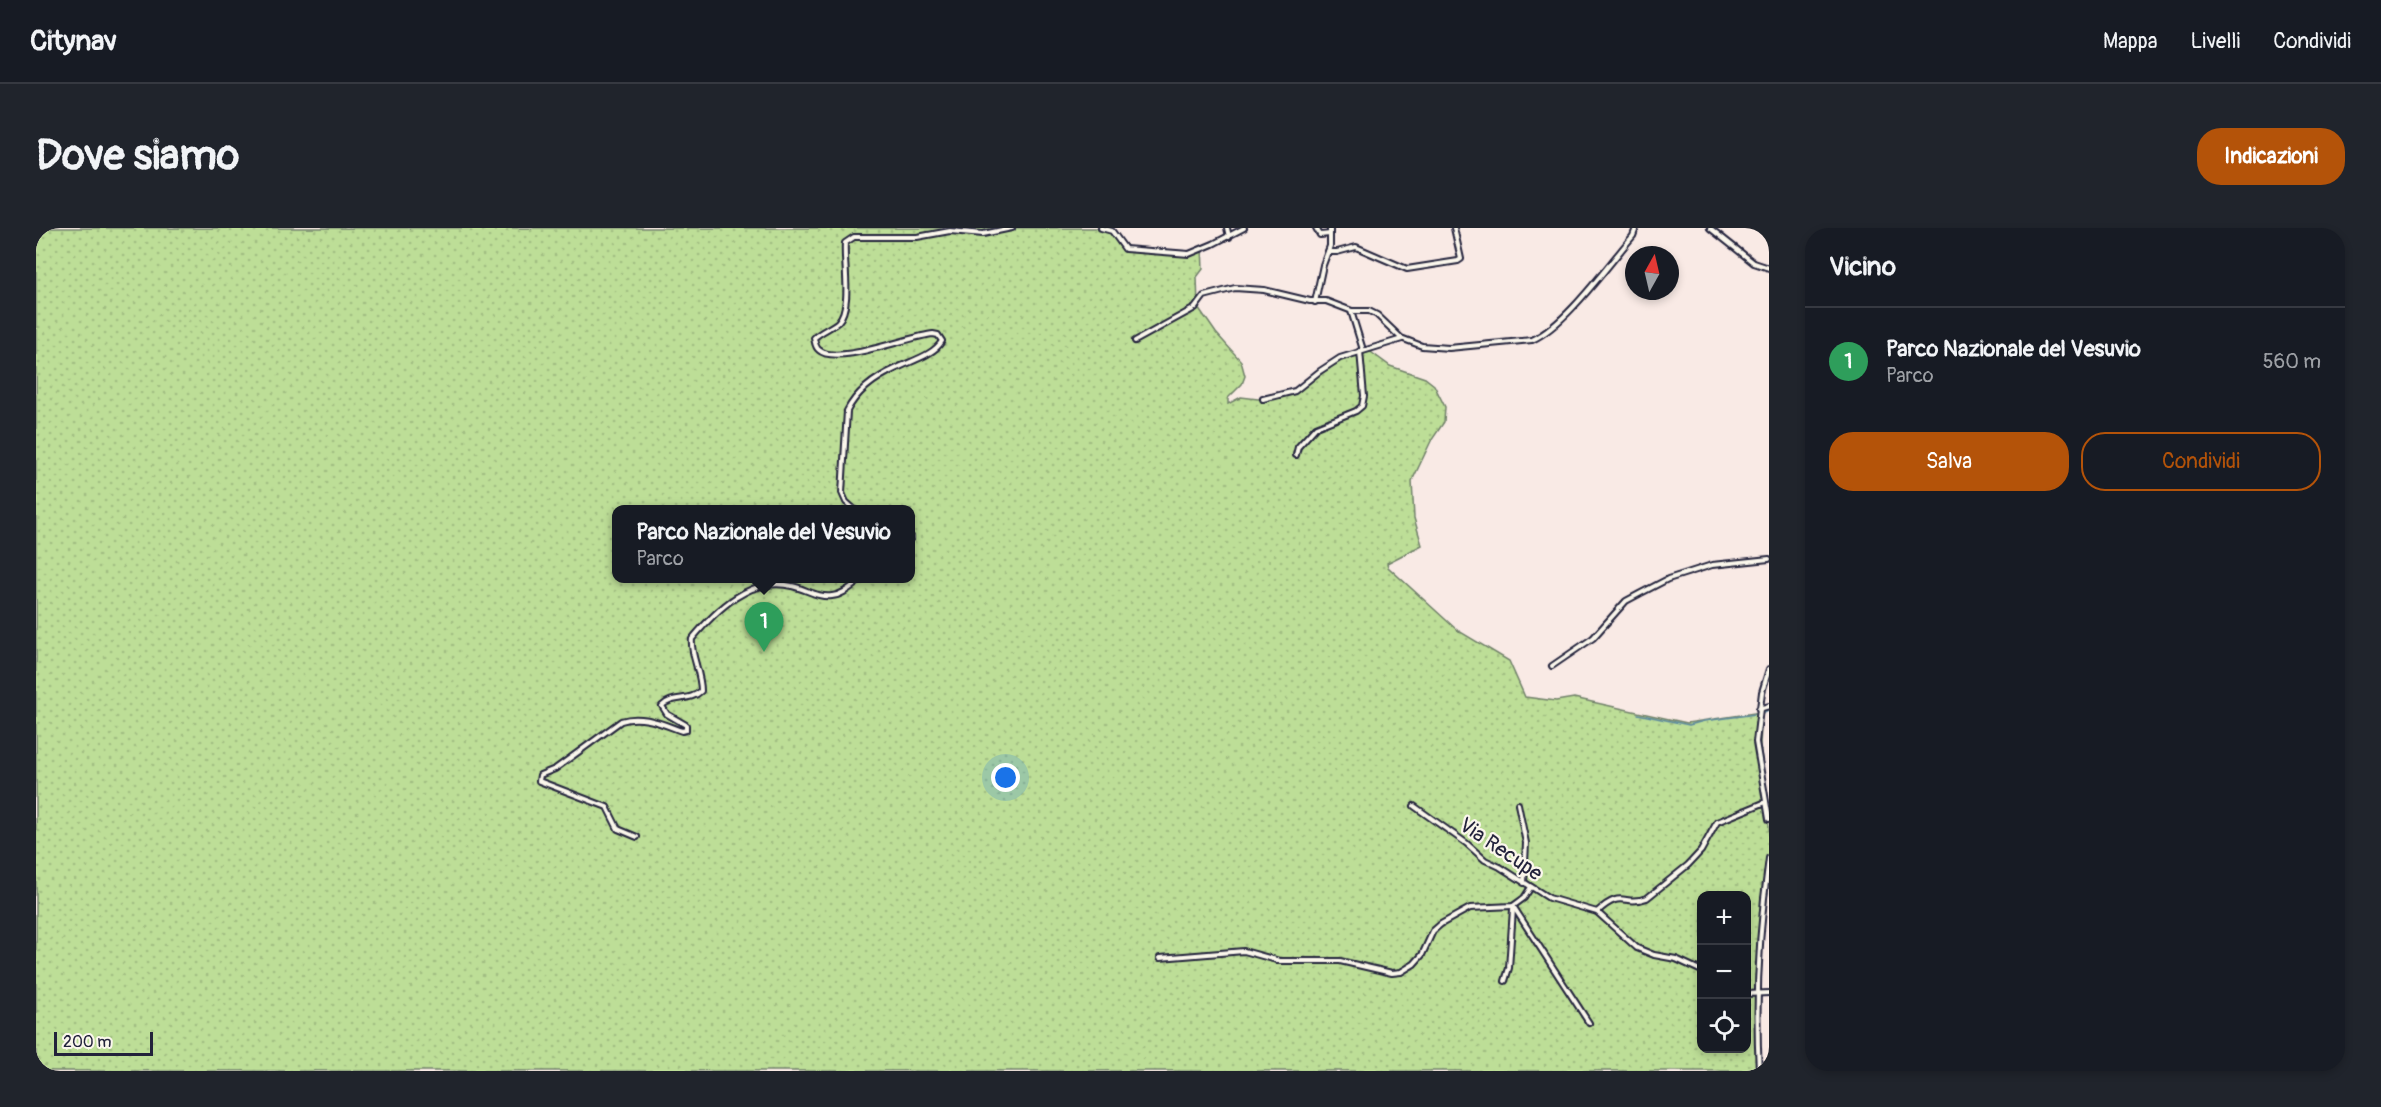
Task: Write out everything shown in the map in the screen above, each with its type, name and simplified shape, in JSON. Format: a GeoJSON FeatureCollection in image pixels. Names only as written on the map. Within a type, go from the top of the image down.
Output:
{"type":"FeatureCollection","features":[{"type":"Feature","properties":{"kind":"street"},"geometry":{"type":"LineString","coordinates":[[849,505],[842,493],[847,411],[853,400],[882,376],[920,357],[942,341],[938,334],[933,334],[838,355],[821,352],[817,348],[814,338],[838,322],[842,315],[846,289],[845,243],[854,237],[917,237],[950,231],[976,234],[1012,228]]}},
{"type":"Feature","properties":{"kind":"street"},"geometry":{"type":"LineString","coordinates":[[1101,228],[1112,231],[1125,249],[1189,254],[1244,228]]}},
{"type":"Feature","properties":{"kind":"street"},"geometry":{"type":"LineString","coordinates":[[1227,228],[1229,237]]}},
{"type":"Feature","properties":{"kind":"street"},"geometry":{"type":"LineString","coordinates":[[1316,228],[1320,235],[1330,234]]}},
{"type":"Feature","properties":{"kind":"street"},"geometry":{"type":"LineString","coordinates":[[1315,302],[1328,252],[1330,228]]}},
{"type":"Feature","properties":{"kind":"street"},"geometry":{"type":"LineString","coordinates":[[1328,252],[1356,247],[1407,269],[1458,261],[1461,259],[1454,228]]}},
{"type":"Feature","properties":{"kind":"street"},"geometry":{"type":"LineString","coordinates":[[1135,341],[1195,308],[1204,296],[1235,288],[1264,290],[1315,302],[1326,301],[1351,310],[1373,312],[1403,339],[1422,346],[1449,348],[1519,343],[1544,335],[1560,321],[1633,236],[1636,228]]}},
{"type":"Feature","properties":{"kind":"street"},"geometry":{"type":"LineString","coordinates":[[1710,228],[1754,263],[1769,268]]}},
{"type":"Feature","properties":{"kind":"street"},"geometry":{"type":"LineString","coordinates":[[1296,455],[1298,447],[1316,427],[1356,411],[1362,406],[1365,396],[1361,351],[1351,310]]}},
{"type":"Feature","properties":{"kind":"street"},"geometry":{"type":"LineString","coordinates":[[1263,399],[1295,391],[1334,362],[1361,351],[1403,339]]}},
{"type":"Feature","properties":{"kind":"street"},"geometry":{"type":"LineString","coordinates":[[1552,666],[1593,638],[1626,601],[1668,579],[1712,565],[1769,559]]}},
{"type":"Feature","properties":{"kind":"street"},"geometry":{"type":"LineString","coordinates":[[637,837],[618,829],[607,807],[539,782],[540,775],[558,766],[621,721],[630,718],[647,719],[682,731],[686,730],[686,725],[667,714],[662,706],[666,701],[691,697],[701,691],[699,671],[691,646],[692,639],[709,619],[734,598],[751,589],[781,584],[820,596],[833,596],[858,583]]}},
{"type":"Feature","properties":{"kind":"street"},"geometry":{"type":"LineString","coordinates":[[1769,669],[1759,709],[1756,742],[1769,819]]}},
{"type":"Feature","properties":{"kind":"street"},"geometry":{"type":"LineString","coordinates":[[1759,709],[1769,706]]}},
{"type":"Feature","properties":{"kind":"street"},"geometry":{"type":"LineString","coordinates":[[1597,912],[1616,898],[1635,900],[1647,898],[1688,865],[1701,850],[1717,822],[1766,802]]}},
{"type":"Feature","properties":{"kind":"street"},"geometry":{"type":"LineString","coordinates":[[1518,804],[1526,843],[1524,884]]}},
{"type":"Feature","properties":{"kind":"street","name":"Via Recupe"},"geometry":{"type":"LineString","coordinates":[[1414,806],[1466,843],[1485,860],[1524,884],[1556,901],[1597,912],[1637,948],[1654,955],[1676,959],[1697,969]]}},
{"type":"Feature","properties":{"kind":"street"},"geometry":{"type":"LineString","coordinates":[[1759,1071],[1756,994],[1762,909],[1769,858]]}},
{"type":"Feature","properties":{"kind":"street"},"geometry":{"type":"LineString","coordinates":[[1160,958],[1244,951],[1280,961],[1340,961],[1392,973],[1401,972],[1414,964],[1422,955],[1433,932],[1452,918],[1470,908],[1480,906],[1513,907],[1524,898],[1531,887]]}},
{"type":"Feature","properties":{"kind":"street"},"geometry":{"type":"LineString","coordinates":[[1505,981],[1510,958],[1513,907]]}},
{"type":"Feature","properties":{"kind":"street"},"geometry":{"type":"LineString","coordinates":[[1513,907],[1589,1023]]}},
{"type":"Feature","properties":{"kind":"street"},"geometry":{"type":"LineString","coordinates":[[1751,994],[1769,993]]}},
{"type":"Feature","properties":{"kind":"green space"},"geometry":{"type":"Polygon","coordinates":[[[36,228],[1110,228],[1130,249],[1187,253],[1202,246],[1203,269],[1197,277],[1198,307],[1216,333],[1241,361],[1245,376],[1242,384],[1228,398],[1228,404],[1241,397],[1258,399],[1298,390],[1334,359],[1364,347],[1390,366],[1425,378],[1434,385],[1445,407],[1444,422],[1431,441],[1412,481],[1414,518],[1422,545],[1387,563],[1388,567],[1457,630],[1509,661],[1525,697],[1556,701],[1574,698],[1687,723],[1762,712],[1760,745],[1769,812],[1769,880],[1761,956],[1759,1032],[1761,1071],[36,1071],[36,228]]]}},
{"type":"Feature","properties":{"kind":"waterway"},"geometry":{"type":"LineString","coordinates":[[1763,712],[1769,710]]}},
{"type":"Feature","properties":{"kind":"waterway"},"geometry":{"type":"LineString","coordinates":[[1638,714],[1689,725],[1756,714]]}},
{"type":"Feature","properties":{"kind":"place","name":"Parco Nazionale del Vesuvio"},"geometry":{"type":"Point","coordinates":[764,652]}}]}
